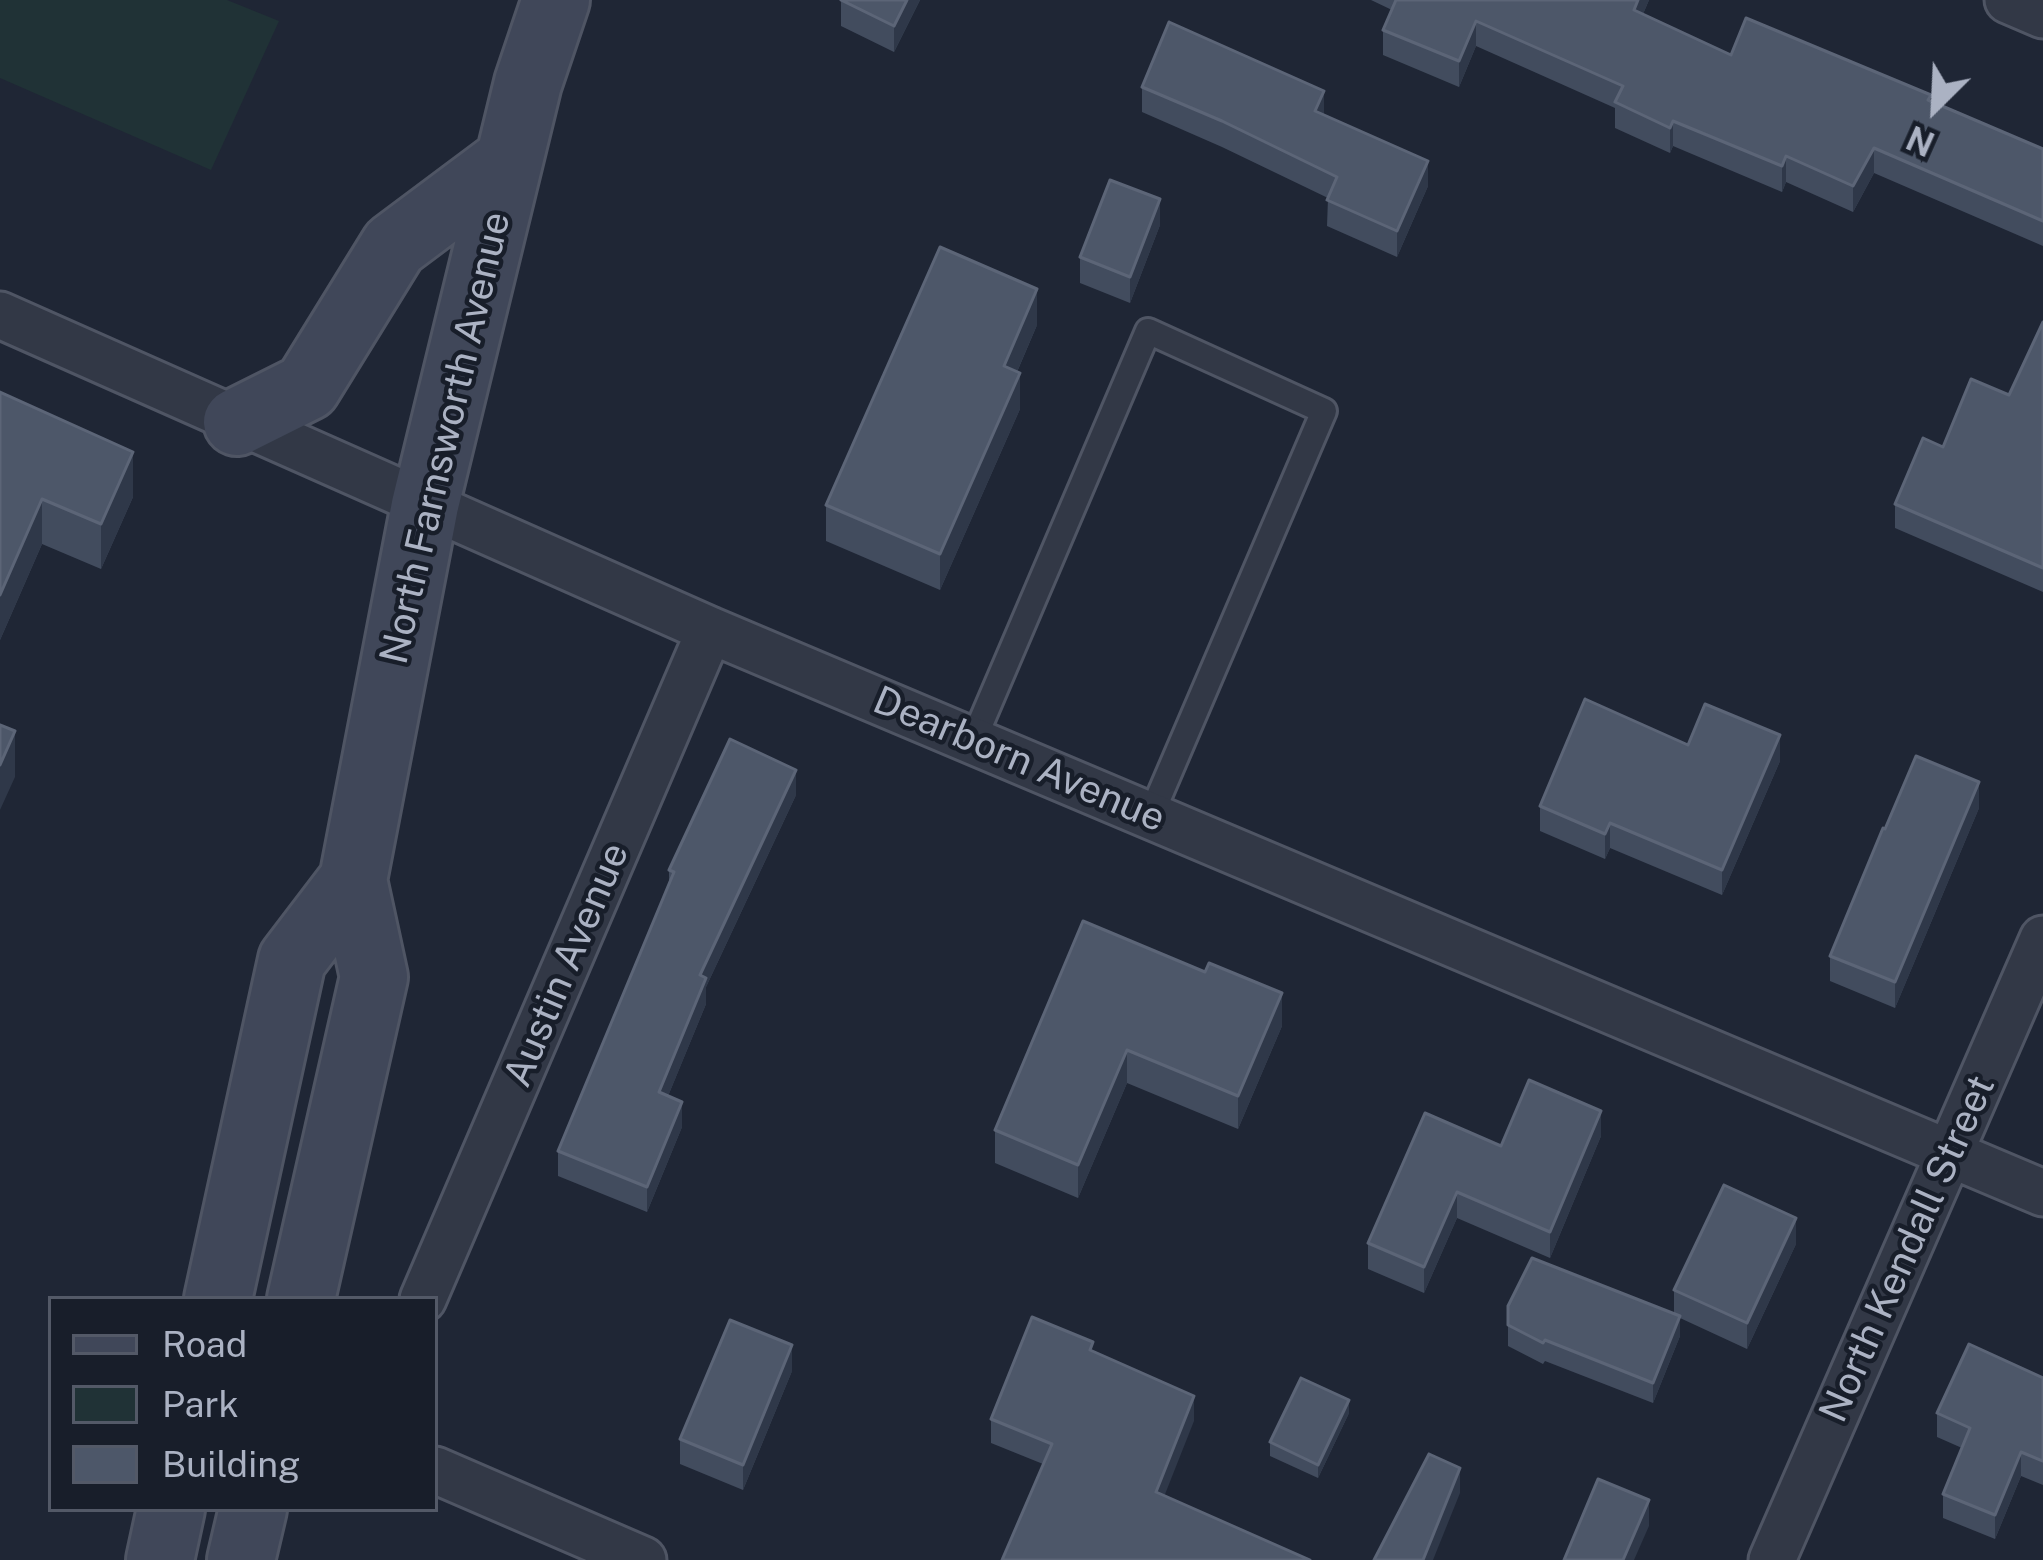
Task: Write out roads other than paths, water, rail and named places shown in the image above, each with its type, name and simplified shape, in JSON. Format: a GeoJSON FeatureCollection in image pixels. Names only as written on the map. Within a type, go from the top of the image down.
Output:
{"type":"FeatureCollection","features":[{"type":"Feature","properties":{"kind":"main road","name":"North Farnsworth Avenue"},"geometry":{"type":"LineString","coordinates":[[302,1296],[374,977],[353,880],[425,506],[527,83],[556,0]]}},
{"type":"Feature","properties":{"kind":"main road"},"geometry":{"type":"LineString","coordinates":[[237,422],[307,387],[394,246],[509,160]]}},
{"type":"Feature","properties":{"kind":"main road","name":"North Farnsworth Avenue"},"geometry":{"type":"LineString","coordinates":[[219,1296],[292,960],[353,880]]}},
{"type":"Feature","properties":{"kind":"main road"},"geometry":{"type":"LineString","coordinates":[[160,1560],[170,1512]]}},
{"type":"Feature","properties":{"kind":"main road"},"geometry":{"type":"LineString","coordinates":[[242,1560],[252,1512]]}},
{"type":"Feature","properties":{"kind":"street"},"geometry":{"type":"LineString","coordinates":[[2008,0],[2043,15]]}},
{"type":"Feature","properties":{"kind":"street","name":"Dearborn Avenue"},"geometry":{"type":"LineString","coordinates":[[0,316],[710,630],[2043,1193]]}},
{"type":"Feature","properties":{"kind":"street","name":"Austin Avenue"},"geometry":{"type":"LineString","coordinates":[[424,1296],[710,630]]}},
{"type":"Feature","properties":{"kind":"street","name":"North Kendall Street"},"geometry":{"type":"LineString","coordinates":[[1772,1560],[2043,938]]}},
{"type":"Feature","properties":{"kind":"street"},"geometry":{"type":"LineString","coordinates":[[438,1471],[643,1560]]}},
{"type":"Feature","properties":{"kind":"lane"},"geometry":{"type":"LineString","coordinates":[[973,741],[1148,331],[1324,412],[1151,815]]}}]}
